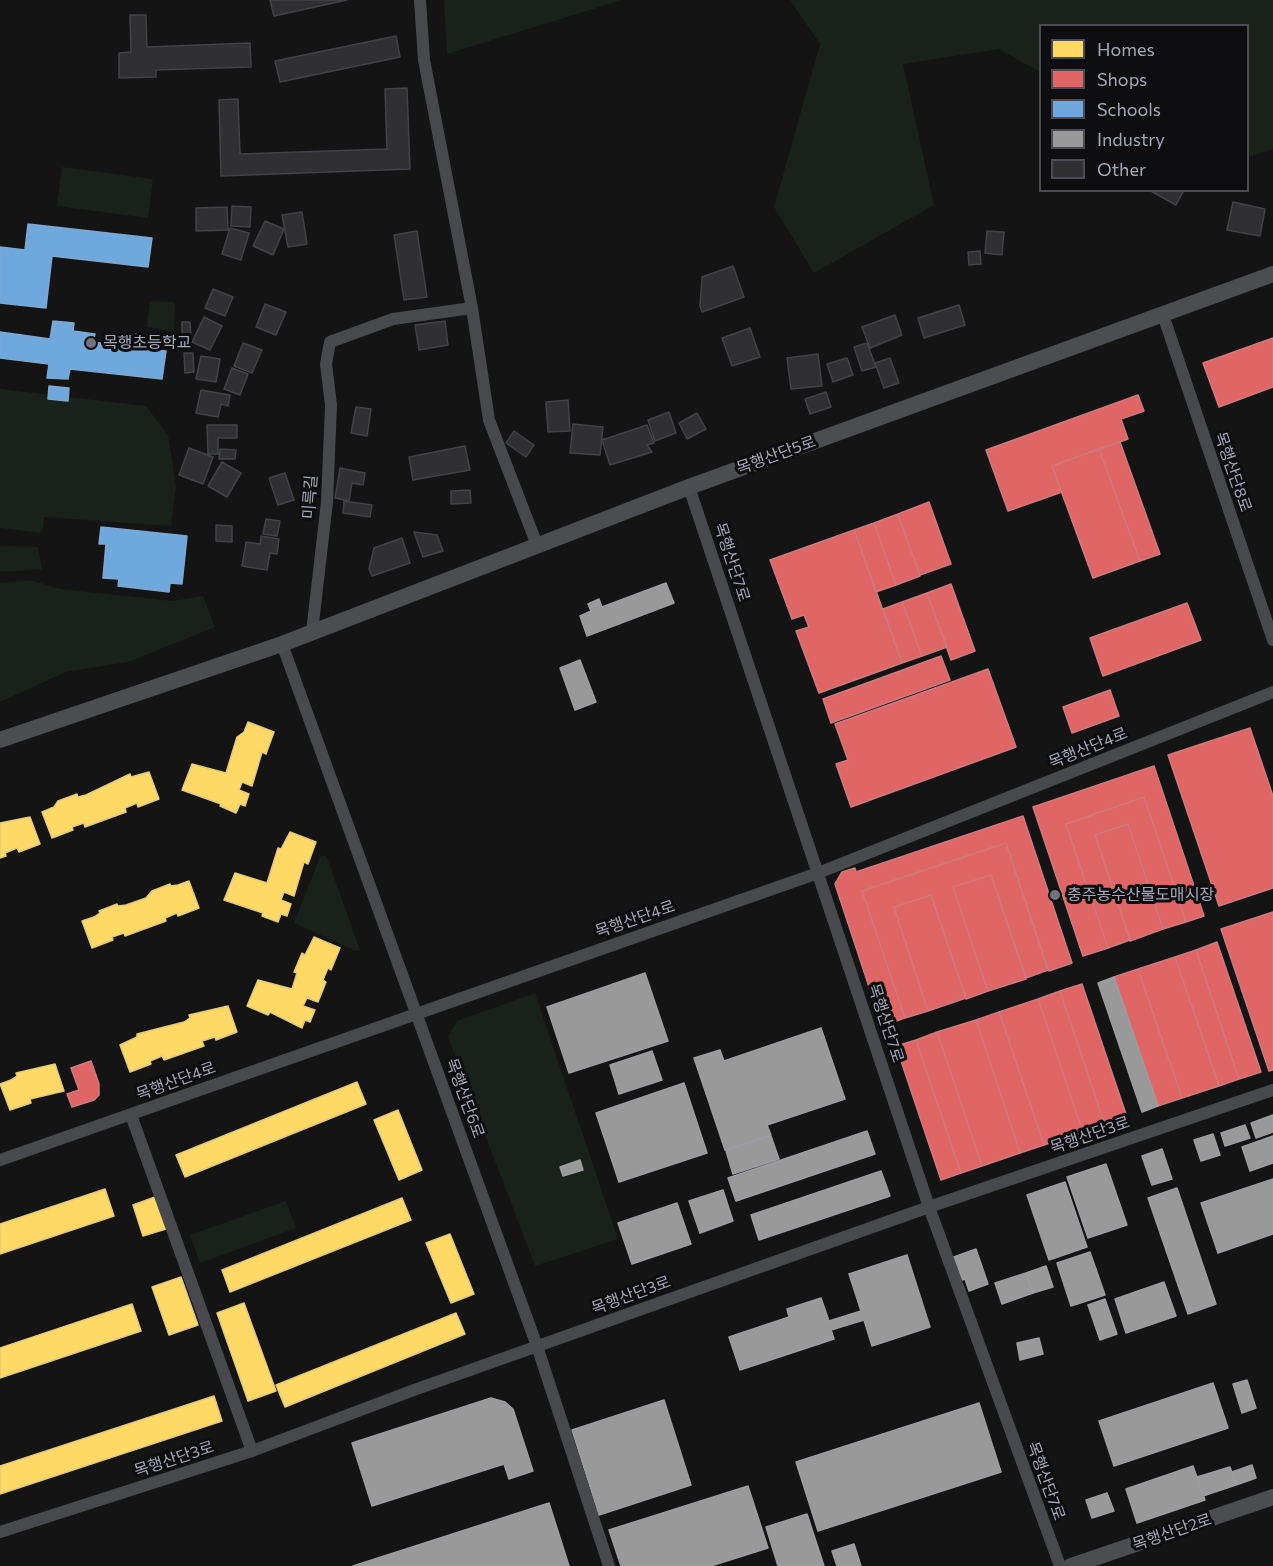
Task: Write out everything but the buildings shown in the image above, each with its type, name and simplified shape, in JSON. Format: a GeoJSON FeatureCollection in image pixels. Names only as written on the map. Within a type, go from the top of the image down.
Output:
{"type":"FeatureCollection","features":[{"type":"Feature","properties":{"kind":"street"},"geometry":{"type":"LineString","coordinates":[[420,0],[429,84],[472,308],[489,420],[537,545]]}},
{"type":"Feature","properties":{"kind":"street","name":"목행산단5로"},"geometry":{"type":"LineString","coordinates":[[0,740],[282,644],[689,487],[1273,274]]}},
{"type":"Feature","properties":{"kind":"street","name":"미륵길"},"geometry":{"type":"LineString","coordinates":[[312,632],[327,502],[331,405],[326,364],[330,342],[393,319],[472,308]]}},
{"type":"Feature","properties":{"kind":"street","name":"목행산단8로"},"geometry":{"type":"LineString","coordinates":[[1163,315],[1273,640]]}},
{"type":"Feature","properties":{"kind":"street","name":"목행산단7로"},"geometry":{"type":"LineString","coordinates":[[689,487],[929,1207],[1060,1566]]}},
{"type":"Feature","properties":{"kind":"street","name":"목행산단6로"},"geometry":{"type":"LineString","coordinates":[[282,644],[537,1346],[609,1566]]}},
{"type":"Feature","properties":{"kind":"street","name":"목행산단4로"},"geometry":{"type":"LineString","coordinates":[[0,1160],[818,873],[1273,692]]}},
{"type":"Feature","properties":{"kind":"street","name":"목행산단3로"},"geometry":{"type":"LineString","coordinates":[[0,1532],[252,1451],[537,1346],[929,1207],[1273,1090]]}},
{"type":"Feature","properties":{"kind":"street"},"geometry":{"type":"LineString","coordinates":[[131,1115],[252,1451]]}},
{"type":"Feature","properties":{"kind":"street","name":"목행산단2로"},"geometry":{"type":"LineString","coordinates":[[1071,1566],[1273,1497]]}},
{"type":"Feature","properties":{"kind":"shaded area"},"geometry":{"type":"Polygon","coordinates":[[[444,0],[622,0],[447,54],[444,0]]]}},
{"type":"Feature","properties":{"kind":"shaded area"},"geometry":{"type":"Polygon","coordinates":[[[790,0],[1273,0],[1273,149],[1249,157],[1249,24],[1039,24],[1039,71],[999,49],[903,64],[934,205],[814,273],[774,207],[820,44],[790,0]]]}},
{"type":"Feature","properties":{"kind":"shaded area"},"geometry":{"type":"Polygon","coordinates":[[[62,167],[153,179],[148,218],[57,206],[62,167]]]}},
{"type":"Feature","properties":{"kind":"shaded area"},"geometry":{"type":"Polygon","coordinates":[[[150,301],[175,302],[174,332],[147,327],[150,301]]]}},
{"type":"Feature","properties":{"kind":"shaded area"},"geometry":{"type":"Polygon","coordinates":[[[0,389],[146,406],[168,435],[176,486],[171,526],[44,517],[42,533],[0,528],[0,389]]]}},
{"type":"Feature","properties":{"kind":"shaded area"},"geometry":{"type":"Polygon","coordinates":[[[0,546],[38,547],[42,569],[0,572],[0,546]]]}},
{"type":"Feature","properties":{"kind":"shaded area"},"geometry":{"type":"Polygon","coordinates":[[[31,580],[60,589],[173,601],[203,596],[215,627],[128,662],[66,672],[0,702],[0,583],[31,580]]]}},
{"type":"Feature","properties":{"kind":"shaded area"},"geometry":{"type":"Polygon","coordinates":[[[326,855],[360,950],[355,951],[294,923],[320,857],[326,855]]]}},
{"type":"Feature","properties":{"kind":"shaded area"},"geometry":{"type":"Polygon","coordinates":[[[535,993],[618,1239],[535,1266],[448,1037],[457,1021],[535,993]]]}},
{"type":"Feature","properties":{"kind":"shaded area"},"geometry":{"type":"Polygon","coordinates":[[[286,1201],[296,1228],[200,1263],[190,1235],[286,1201]]]}},
{"type":"Feature","properties":{"kind":"place","name":"목행초등학교"},"geometry":{"type":"Point","coordinates":[91,343]}},
{"type":"Feature","properties":{"kind":"place","name":"충주농수산물도매시장"},"geometry":{"type":"Point","coordinates":[1055,895]}}]}
